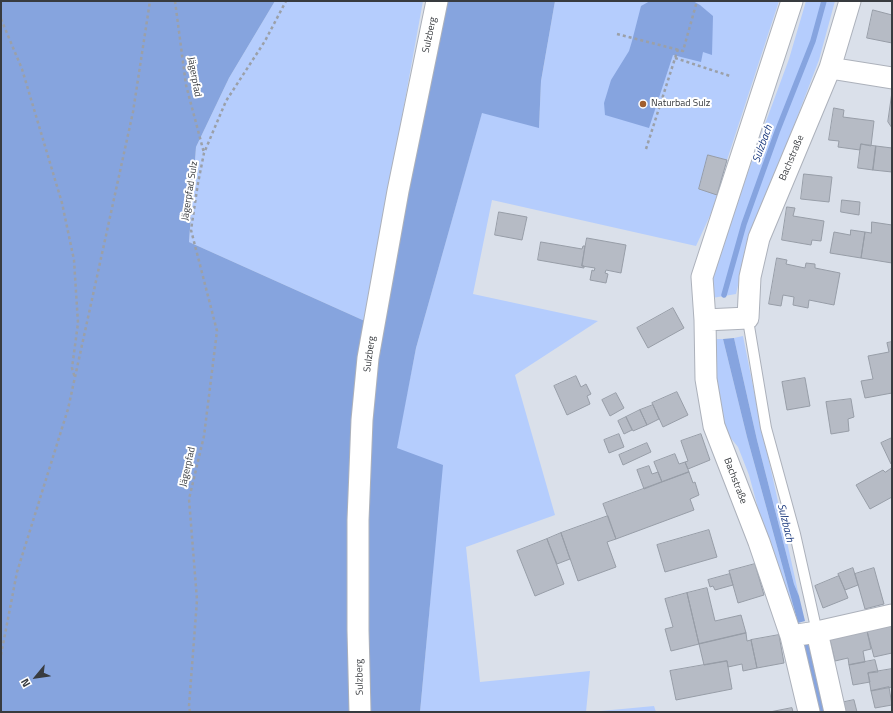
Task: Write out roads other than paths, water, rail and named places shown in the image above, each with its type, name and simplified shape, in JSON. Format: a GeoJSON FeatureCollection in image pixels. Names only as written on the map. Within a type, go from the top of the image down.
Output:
{"type":"FeatureCollection","features":[{"type":"Feature","properties":{"kind":"street","name":"Sulzberg"},"geometry":{"type":"LineString","coordinates":[[360,712],[358,520],[362,420],[368,358],[398,191],[437,1]]}},
{"type":"Feature","properties":{"kind":"street","name":"Bachstraße"},"geometry":{"type":"LineString","coordinates":[[792,1],[702,277],[705,320],[706,379],[714,426],[759,542],[791,636],[809,712]]}},
{"type":"Feature","properties":{"kind":"street","name":"Bachstraße"},"geometry":{"type":"LineString","coordinates":[[748,318],[750,277],[759,238],[830,68],[850,1]]}},
{"type":"Feature","properties":{"kind":"street"},"geometry":{"type":"LineString","coordinates":[[830,68],[892,78]]}},
{"type":"Feature","properties":{"kind":"street"},"geometry":{"type":"LineString","coordinates":[[705,320],[748,318]]}},
{"type":"Feature","properties":{"kind":"street"},"geometry":{"type":"LineString","coordinates":[[791,636],[817,632],[892,615]]}},
{"type":"Feature","properties":{"kind":"street","name":"Bachstraße"},"geometry":{"type":"LineString","coordinates":[[817,632],[835,712]]}},
{"type":"Feature","properties":{"kind":"lane","name":"Bachstraße"},"geometry":{"type":"LineString","coordinates":[[748,318],[766,428],[795,534],[817,632]]}},
{"type":"Feature","properties":{"kind":"waterway","name":"Sulzbach"},"geometry":{"type":"LineString","coordinates":[[724,295],[744,224],[777,132],[813,41],[824,1]]}},
{"type":"Feature","properties":{"kind":"place","name":"Naturbad Sulz"},"geometry":{"type":"Point","coordinates":[643,104]}}]}
